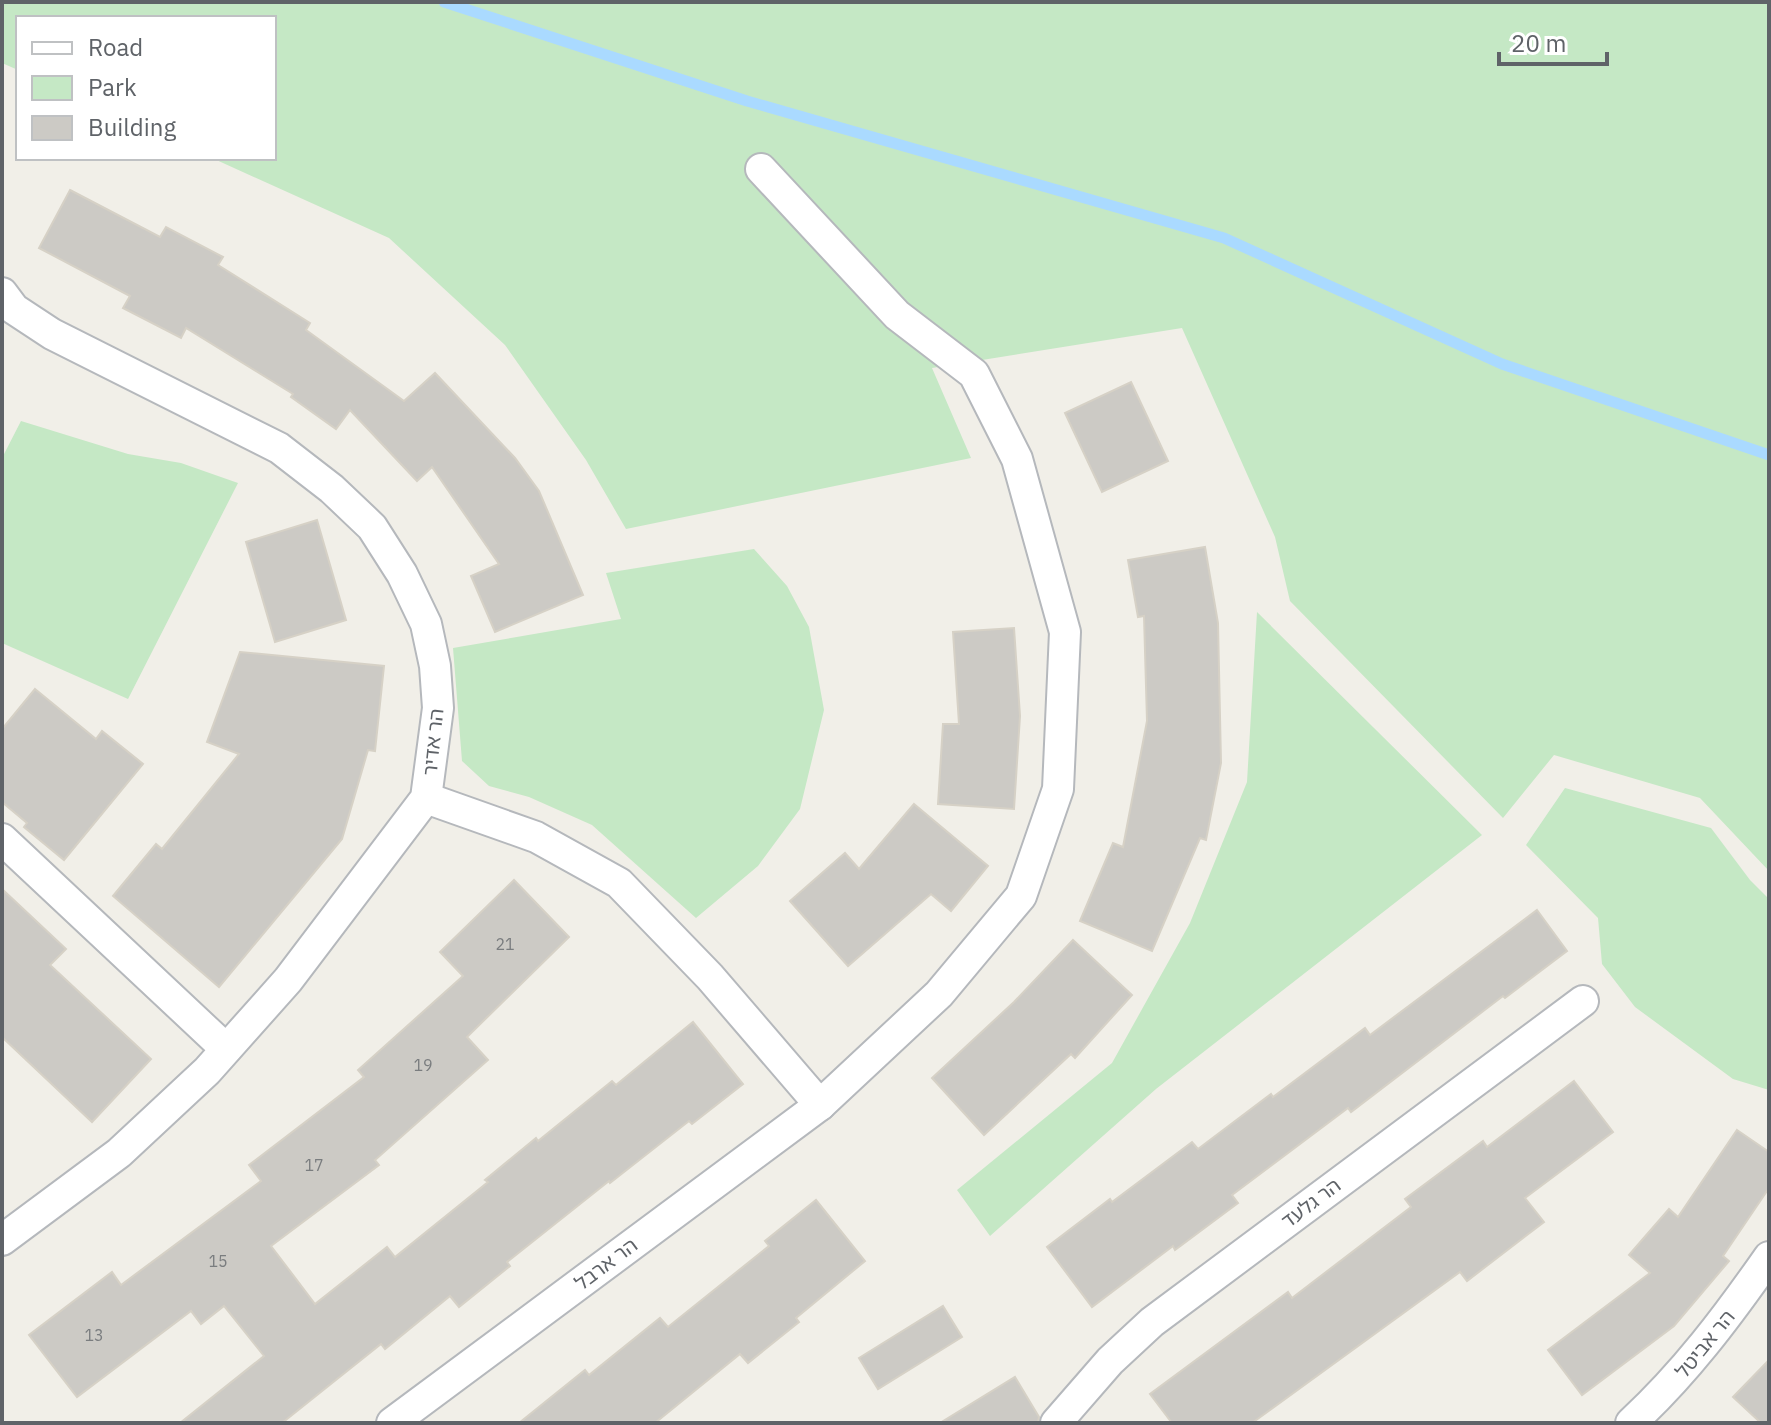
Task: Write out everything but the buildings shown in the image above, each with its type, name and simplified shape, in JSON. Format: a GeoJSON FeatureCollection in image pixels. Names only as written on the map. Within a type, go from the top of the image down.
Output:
{"type":"FeatureCollection","features":[{"type":"Feature","properties":{"kind":"street","name":"הר ארבל"},"geometry":{"type":"LineString","coordinates":[[392,1423],[820,1105],[939,994],[1021,896],[1058,789],[1065,632],[1017,459],[974,374],[897,315],[761,169]]}},
{"type":"Feature","properties":{"kind":"street","name":"הר אדיר"},"geometry":{"type":"LineString","coordinates":[[2,293],[14,309],[52,334],[279,448],[332,489],[372,527],[402,574],[426,624],[435,666],[438,708],[426,798],[288,980],[207,1071],[119,1153],[2,1240]]}},
{"type":"Feature","properties":{"kind":"street"},"geometry":{"type":"LineString","coordinates":[[426,798],[536,837],[619,883],[710,977],[820,1105]]}},
{"type":"Feature","properties":{"kind":"street"},"geometry":{"type":"LineString","coordinates":[[2,839],[226,1049]]}},
{"type":"Feature","properties":{"kind":"street","name":"הר גלעד"},"geometry":{"type":"LineString","coordinates":[[1056,1423],[1110,1361],[1152,1322],[1583,1001]]}},
{"type":"Feature","properties":{"kind":"street","name":"הר אביטל"},"geometry":{"type":"LineString","coordinates":[[1631,1423],[1670,1387],[1727,1318],[1769,1257]]}},
{"type":"Feature","properties":{"kind":"green space"},"geometry":{"type":"Polygon","coordinates":[[[2,2],[1769,2],[1769,871],[1700,798],[1554,755],[1503,818],[1290,601],[1275,537],[1182,328],[932,368],[971,458],[626,529],[586,460],[505,345],[389,238],[216,160],[276,160],[276,16],[16,16],[16,69],[2,63],[2,2]]]}},
{"type":"Feature","properties":{"kind":"green space"},"geometry":{"type":"Polygon","coordinates":[[[21,421],[128,454],[181,463],[238,483],[128,699],[2,643],[2,458],[21,421]]]}},
{"type":"Feature","properties":{"kind":"green space"},"geometry":{"type":"Polygon","coordinates":[[[754,549],[787,586],[809,627],[824,710],[800,809],[758,866],[696,918],[592,825],[529,797],[489,786],[462,761],[453,648],[621,619],[606,573],[754,549]]]}},
{"type":"Feature","properties":{"kind":"green space"},"geometry":{"type":"Polygon","coordinates":[[[1257,612],[1482,835],[1156,1089],[990,1236],[957,1190],[1112,1063],[1190,923],[1247,782],[1257,612]]]}},
{"type":"Feature","properties":{"kind":"green space"},"geometry":{"type":"Polygon","coordinates":[[[1565,788],[1711,828],[1750,880],[1769,899],[1769,1090],[1733,1079],[1635,1007],[1602,964],[1598,918],[1526,845],[1565,788]]]}},
{"type":"Feature","properties":{"kind":"waterway"},"geometry":{"type":"LineString","coordinates":[[444,2],[747,101],[1224,238],[1502,364],[1769,455]]}}]}
